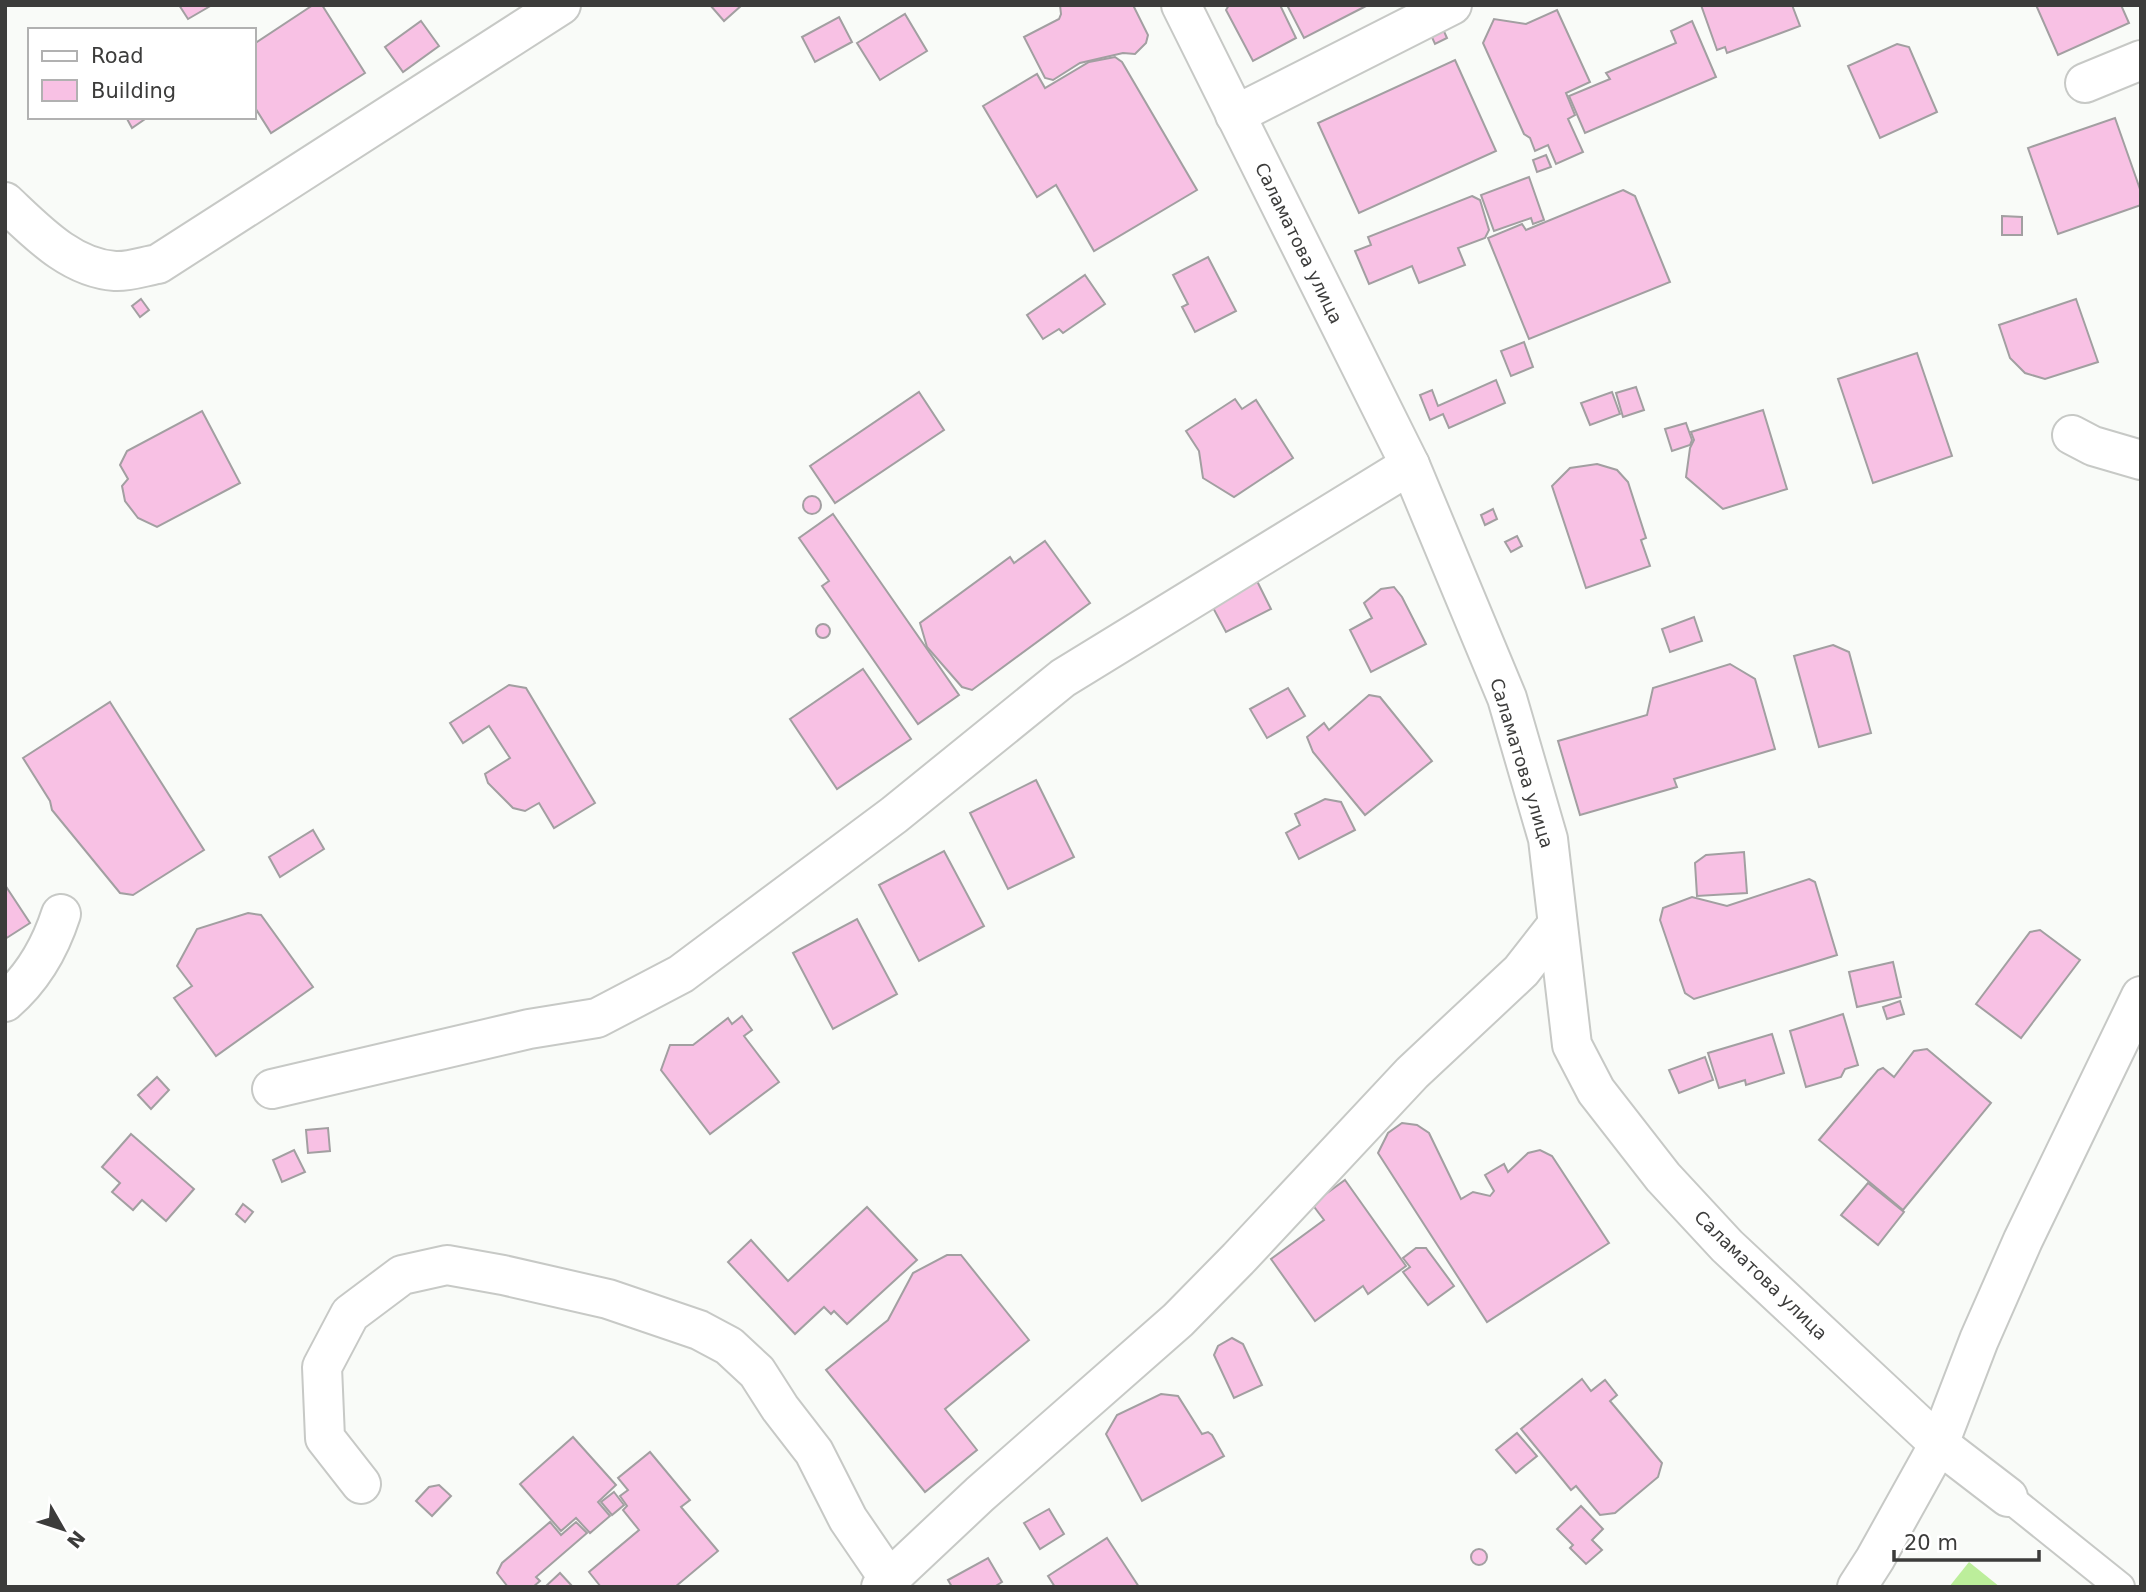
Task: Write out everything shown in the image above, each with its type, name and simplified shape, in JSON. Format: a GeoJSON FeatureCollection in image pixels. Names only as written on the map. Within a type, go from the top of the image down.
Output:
{"type":"FeatureCollection","features":[{"type":"Feature","properties":{"kind":"street"},"geometry":{"type":"LineString","coordinates":[[5,202],[55,248],[87,264],[116,271],[159,264],[561,5]]}},
{"type":"Feature","properties":{"kind":"street","name":"Саламатова улица"},"geometry":{"type":"LineString","coordinates":[[1181,5],[1410,466],[1507,698],[1548,839],[1572,1045],[1596,1091],[1662,1177],[1727,1246],[1938,1444],[2008,1497]]}},
{"type":"Feature","properties":{"kind":"street"},"geometry":{"type":"LineString","coordinates":[[1235,115],[1452,5]]}},
{"type":"Feature","properties":{"kind":"street"},"geometry":{"type":"LineString","coordinates":[[2085,83],[2141,60]]}},
{"type":"Feature","properties":{"kind":"street"},"geometry":{"type":"LineString","coordinates":[[2072,435],[2093,446],[2141,460]]}},
{"type":"Feature","properties":{"kind":"street"},"geometry":{"type":"LineString","coordinates":[[272,1089],[529,1029],[597,1018],[681,974],[894,815],[1063,678],[1410,466]]}},
{"type":"Feature","properties":{"kind":"street"},"geometry":{"type":"LineString","coordinates":[[5,1002],[31,976],[53,939],[61,914]]}},
{"type":"Feature","properties":{"kind":"street"},"geometry":{"type":"LineString","coordinates":[[361,1484],[325,1437],[322,1367],[350,1314],[402,1275],[447,1265],[503,1275],[608,1299],[699,1330],[729,1346],[757,1372],[780,1408],[814,1452],[885,1583],[980,1494],[1178,1320],[1412,1073],[1521,971],[1557,925]]}},
{"type":"Feature","properties":{"kind":"street"},"geometry":{"type":"LineString","coordinates":[[1857,1587],[1938,1444],[1979,1340],[2023,1240],[2141,996]]}},
{"type":"Feature","properties":{"kind":"lane"},"geometry":{"type":"LineString","coordinates":[[2008,1497],[2120,1587]]}},
{"type":"Feature","properties":{"kind":"green space"},"geometry":{"type":"Polygon","coordinates":[[[1969,1562],[2000,1587],[1949,1587],[1969,1562]]]}},
{"type":"Feature","properties":{"kind":"building"},"geometry":{"type":"Polygon","coordinates":[[[179,5],[212,5],[188,19],[179,5]]]}},
{"type":"Feature","properties":{"kind":"building"},"geometry":{"type":"Polygon","coordinates":[[[313,5],[322,5],[365,73],[271,133],[256,109],[256,43],[313,5]]]}},
{"type":"Feature","properties":{"kind":"building"},"geometry":{"type":"Polygon","coordinates":[[[710,5],[742,5],[724,21],[710,5]]]}},
{"type":"Feature","properties":{"kind":"building"},"geometry":{"type":"Polygon","coordinates":[[[1060,5],[1133,5],[1148,35],[1146,43],[1135,54],[1123,53],[1080,63],[1053,80],[1045,78],[1024,37],[1059,19],[1060,5]]]}},
{"type":"Feature","properties":{"kind":"building"},"geometry":{"type":"Polygon","coordinates":[[[1229,5],[1280,5],[1296,38],[1253,61],[1226,10],[1229,5]]]}},
{"type":"Feature","properties":{"kind":"building"},"geometry":{"type":"Polygon","coordinates":[[[1287,5],[1368,5],[1304,38],[1287,5]]]}},
{"type":"Feature","properties":{"kind":"building"},"geometry":{"type":"Polygon","coordinates":[[[1701,5],[1792,5],[1800,26],[1727,53],[1725,47],[1717,50],[1701,5]]]}},
{"type":"Feature","properties":{"kind":"building"},"geometry":{"type":"Polygon","coordinates":[[[2036,5],[2121,5],[2129,23],[2058,55],[2036,5]]]}},
{"type":"Feature","properties":{"kind":"building"},"geometry":{"type":"Polygon","coordinates":[[[1557,10],[1590,82],[1566,93],[1575,115],[1568,119],[1583,152],[1556,164],[1548,145],[1535,151],[1530,138],[1524,134],[1483,43],[1494,19],[1526,24],[1557,10]]]}},
{"type":"Feature","properties":{"kind":"building"},"geometry":{"type":"Polygon","coordinates":[[[905,14],[927,51],[880,80],[857,43],[905,14]]]}},
{"type":"Feature","properties":{"kind":"building"},"geometry":{"type":"Polygon","coordinates":[[[839,17],[852,42],[815,62],[802,37],[839,17]]]}},
{"type":"Feature","properties":{"kind":"building"},"geometry":{"type":"Polygon","coordinates":[[[421,21],[439,46],[403,72],[385,47],[421,21]]]}},
{"type":"Feature","properties":{"kind":"building"},"geometry":{"type":"Polygon","coordinates":[[[1692,21],[1716,77],[1585,133],[1569,96],[1610,79],[1606,73],[1676,43],[1671,31],[1692,21]]]}},
{"type":"Feature","properties":{"kind":"building"},"geometry":{"type":"Polygon","coordinates":[[[1442,27],[1447,38],[1435,44],[1430,33],[1442,27]]]}},
{"type":"Feature","properties":{"kind":"building"},"geometry":{"type":"Polygon","coordinates":[[[1897,44],[1909,47],[1937,112],[1880,138],[1848,66],[1897,44]]]}},
{"type":"Feature","properties":{"kind":"building"},"geometry":{"type":"Polygon","coordinates":[[[1115,57],[1122,62],[1197,190],[1094,251],[1056,185],[1037,197],[983,106],[1037,74],[1045,88],[1089,62],[1115,57]]]}},
{"type":"Feature","properties":{"kind":"building"},"geometry":{"type":"Polygon","coordinates":[[[1455,60],[1496,151],[1359,213],[1318,123],[1455,60]]]}},
{"type":"Feature","properties":{"kind":"building"},"geometry":{"type":"Polygon","coordinates":[[[2115,118],[2141,192],[2141,205],[2058,234],[2028,148],[2115,118]]]}},
{"type":"Feature","properties":{"kind":"building"},"geometry":{"type":"Polygon","coordinates":[[[127,119],[145,119],[132,128],[127,119]]]}},
{"type":"Feature","properties":{"kind":"building"},"geometry":{"type":"Polygon","coordinates":[[[1546,155],[1551,167],[1537,172],[1533,160],[1546,155]]]}},
{"type":"Feature","properties":{"kind":"building"},"geometry":{"type":"Polygon","coordinates":[[[1529,177],[1544,220],[1533,224],[1531,218],[1494,231],[1481,195],[1529,177]]]}},
{"type":"Feature","properties":{"kind":"building"},"geometry":{"type":"Polygon","coordinates":[[[1623,190],[1635,196],[1670,282],[1529,339],[1488,238],[1522,224],[1526,230],[1623,190]]]}},
{"type":"Feature","properties":{"kind":"building"},"geometry":{"type":"Polygon","coordinates":[[[1472,196],[1480,200],[1489,230],[1485,238],[1458,248],[1465,265],[1419,283],[1412,266],[1369,284],[1355,251],[1371,245],[1368,237],[1472,196]]]}},
{"type":"Feature","properties":{"kind":"building"},"geometry":{"type":"Polygon","coordinates":[[[2002,216],[2022,217],[2022,235],[2002,235],[2002,216]]]}},
{"type":"Feature","properties":{"kind":"building"},"geometry":{"type":"Polygon","coordinates":[[[1208,257],[1236,311],[1195,332],[1182,307],[1188,304],[1173,275],[1208,257]]]}},
{"type":"Feature","properties":{"kind":"building"},"geometry":{"type":"Polygon","coordinates":[[[1085,275],[1105,304],[1063,333],[1059,329],[1043,339],[1027,315],[1085,275]]]}},
{"type":"Feature","properties":{"kind":"building"},"geometry":{"type":"Polygon","coordinates":[[[141,299],[149,310],[140,317],[132,306],[141,299]]]}},
{"type":"Feature","properties":{"kind":"building"},"geometry":{"type":"Polygon","coordinates":[[[2076,299],[2098,362],[2045,379],[2025,373],[2010,358],[1999,325],[2076,299]]]}},
{"type":"Feature","properties":{"kind":"building"},"geometry":{"type":"Polygon","coordinates":[[[1524,342],[1533,367],[1511,376],[1501,351],[1524,342]]]}},
{"type":"Feature","properties":{"kind":"building"},"geometry":{"type":"Polygon","coordinates":[[[1917,353],[1952,456],[1873,483],[1838,379],[1917,353]]]}},
{"type":"Feature","properties":{"kind":"building"},"geometry":{"type":"Polygon","coordinates":[[[1496,380],[1505,403],[1449,428],[1443,414],[1430,420],[1420,395],[1432,390],[1438,406],[1496,380]]]}},
{"type":"Feature","properties":{"kind":"building"},"geometry":{"type":"Polygon","coordinates":[[[1636,387],[1644,410],[1623,417],[1616,393],[1636,387]]]}},
{"type":"Feature","properties":{"kind":"building"},"geometry":{"type":"Polygon","coordinates":[[[919,392],[944,430],[835,503],[810,466],[919,392]]]}},
{"type":"Feature","properties":{"kind":"building"},"geometry":{"type":"Polygon","coordinates":[[[1612,392],[1620,414],[1590,425],[1581,403],[1612,392]]]}},
{"type":"Feature","properties":{"kind":"building"},"geometry":{"type":"Polygon","coordinates":[[[1235,399],[1242,409],[1256,400],[1293,458],[1234,497],[1203,478],[1199,451],[1186,431],[1235,399]]]}},
{"type":"Feature","properties":{"kind":"building"},"geometry":{"type":"Polygon","coordinates":[[[1763,410],[1787,489],[1723,509],[1686,477],[1690,448],[1694,440],[1691,432],[1763,410]]]}},
{"type":"Feature","properties":{"kind":"building"},"geometry":{"type":"Polygon","coordinates":[[[202,411],[240,483],[157,527],[138,518],[125,501],[122,486],[128,479],[120,465],[127,451],[202,411]]]}},
{"type":"Feature","properties":{"kind":"building"},"geometry":{"type":"Polygon","coordinates":[[[1686,423],[1692,440],[1690,445],[1672,451],[1665,429],[1686,423]]]}},
{"type":"Feature","properties":{"kind":"building"},"geometry":{"type":"Polygon","coordinates":[[[1597,464],[1617,470],[1628,482],[1646,538],[1641,540],[1650,566],[1586,588],[1552,486],[1570,468],[1597,464]]]}},
{"type":"Feature","properties":{"kind":"building"},"geometry":{"type":"Polygon","coordinates":[[[808,496],[816,496],[821,505],[819,512],[808,514],[803,509],[803,501],[808,496]]]}},
{"type":"Feature","properties":{"kind":"building"},"geometry":{"type":"Polygon","coordinates":[[[1493,509],[1497,519],[1485,525],[1481,515],[1493,509]]]}},
{"type":"Feature","properties":{"kind":"building"},"geometry":{"type":"Polygon","coordinates":[[[833,514],[959,695],[918,724],[822,586],[829,581],[799,538],[833,514]]]}},
{"type":"Feature","properties":{"kind":"building"},"geometry":{"type":"Polygon","coordinates":[[[1517,536],[1522,546],[1511,552],[1505,542],[1517,536]]]}},
{"type":"Feature","properties":{"kind":"building"},"geometry":{"type":"Polygon","coordinates":[[[1045,541],[1090,603],[972,690],[962,687],[927,647],[920,623],[1010,557],[1014,563],[1045,541]]]}},
{"type":"Feature","properties":{"kind":"building"},"geometry":{"type":"Polygon","coordinates":[[[1257,581],[1271,609],[1226,632],[1211,604],[1257,581]]]}},
{"type":"Feature","properties":{"kind":"building"},"geometry":{"type":"Polygon","coordinates":[[[1394,587],[1426,644],[1371,672],[1350,630],[1372,618],[1364,603],[1381,589],[1394,587]]]}},
{"type":"Feature","properties":{"kind":"building"},"geometry":{"type":"Polygon","coordinates":[[[1694,617],[1702,641],[1670,652],[1662,629],[1694,617]]]}},
{"type":"Feature","properties":{"kind":"building"},"geometry":{"type":"Polygon","coordinates":[[[820,624],[826,624],[830,631],[826,638],[820,638],[816,634],[816,628],[820,624]]]}},
{"type":"Feature","properties":{"kind":"building"},"geometry":{"type":"Polygon","coordinates":[[[1833,645],[1849,652],[1871,733],[1819,747],[1794,656],[1833,645]]]}},
{"type":"Feature","properties":{"kind":"building"},"geometry":{"type":"Polygon","coordinates":[[[1730,664],[1755,679],[1775,749],[1674,779],[1677,787],[1580,815],[1558,741],[1647,715],[1653,688],[1730,664]]]}},
{"type":"Feature","properties":{"kind":"building"},"geometry":{"type":"Polygon","coordinates":[[[863,669],[911,739],[837,789],[790,719],[863,669]]]}},
{"type":"Feature","properties":{"kind":"building"},"geometry":{"type":"Polygon","coordinates":[[[509,685],[526,688],[595,803],[554,828],[539,803],[525,811],[513,808],[488,783],[485,774],[510,758],[489,726],[463,743],[450,723],[509,685]]]}},
{"type":"Feature","properties":{"kind":"building"},"geometry":{"type":"Polygon","coordinates":[[[1288,688],[1305,716],[1267,738],[1250,709],[1288,688]]]}},
{"type":"Feature","properties":{"kind":"building"},"geometry":{"type":"Polygon","coordinates":[[[1369,695],[1380,697],[1432,761],[1365,815],[1313,752],[1307,737],[1324,723],[1329,730],[1369,695]]]}},
{"type":"Feature","properties":{"kind":"building"},"geometry":{"type":"Polygon","coordinates":[[[110,702],[204,850],[133,895],[120,893],[52,810],[50,801],[23,758],[110,702]]]}},
{"type":"Feature","properties":{"kind":"building"},"geometry":{"type":"Polygon","coordinates":[[[1036,780],[1074,857],[1008,889],[970,813],[1036,780]]]}},
{"type":"Feature","properties":{"kind":"building"},"geometry":{"type":"Polygon","coordinates":[[[1325,799],[1341,802],[1355,830],[1299,859],[1286,833],[1300,825],[1295,814],[1325,799]]]}},
{"type":"Feature","properties":{"kind":"building"},"geometry":{"type":"Polygon","coordinates":[[[313,830],[324,849],[280,877],[269,857],[313,830]]]}},
{"type":"Feature","properties":{"kind":"building"},"geometry":{"type":"Polygon","coordinates":[[[944,851],[984,926],[919,961],[879,885],[944,851]]]}},
{"type":"Feature","properties":{"kind":"building"},"geometry":{"type":"Polygon","coordinates":[[[1744,852],[1747,893],[1697,896],[1695,863],[1706,855],[1744,852]]]}},
{"type":"Feature","properties":{"kind":"building"},"geometry":{"type":"Polygon","coordinates":[[[1809,879],[1815,882],[1837,955],[1694,999],[1685,993],[1660,920],[1663,908],[1692,897],[1727,906],[1809,879]]]}},
{"type":"Feature","properties":{"kind":"building"},"geometry":{"type":"Polygon","coordinates":[[[5,885],[30,923],[5,939],[5,885]]]}},
{"type":"Feature","properties":{"kind":"building"},"geometry":{"type":"Polygon","coordinates":[[[248,913],[261,915],[313,987],[216,1056],[174,998],[192,986],[177,966],[197,929],[248,913]]]}},
{"type":"Feature","properties":{"kind":"building"},"geometry":{"type":"Polygon","coordinates":[[[857,919],[897,994],[833,1029],[793,953],[857,919]]]}},
{"type":"Feature","properties":{"kind":"building"},"geometry":{"type":"Polygon","coordinates":[[[2040,930],[2080,960],[2021,1038],[1976,1004],[2030,932],[2040,930]]]}},
{"type":"Feature","properties":{"kind":"building"},"geometry":{"type":"Polygon","coordinates":[[[1893,962],[1901,997],[1857,1007],[1849,972],[1893,962]]]}},
{"type":"Feature","properties":{"kind":"building"},"geometry":{"type":"Polygon","coordinates":[[[1900,1001],[1904,1014],[1887,1019],[1883,1007],[1900,1001]]]}},
{"type":"Feature","properties":{"kind":"building"},"geometry":{"type":"Polygon","coordinates":[[[1843,1014],[1858,1065],[1845,1069],[1841,1077],[1806,1087],[1790,1031],[1843,1014]]]}},
{"type":"Feature","properties":{"kind":"building"},"geometry":{"type":"Polygon","coordinates":[[[742,1016],[752,1030],[744,1036],[779,1082],[710,1134],[661,1070],[670,1045],[693,1045],[728,1018],[732,1024],[742,1016]]]}},
{"type":"Feature","properties":{"kind":"building"},"geometry":{"type":"Polygon","coordinates":[[[1772,1034],[1784,1073],[1746,1085],[1745,1080],[1719,1088],[1708,1053],[1772,1034]]]}},
{"type":"Feature","properties":{"kind":"building"},"geometry":{"type":"Polygon","coordinates":[[[1927,1049],[1991,1103],[1903,1210],[1819,1140],[1878,1070],[1883,1068],[1894,1077],[1914,1051],[1927,1049]]]}},
{"type":"Feature","properties":{"kind":"building"},"geometry":{"type":"Polygon","coordinates":[[[1705,1057],[1713,1080],[1679,1093],[1669,1070],[1705,1057]]]}},
{"type":"Feature","properties":{"kind":"building"},"geometry":{"type":"Polygon","coordinates":[[[157,1077],[169,1090],[151,1109],[138,1095],[157,1077]]]}},
{"type":"Feature","properties":{"kind":"building"},"geometry":{"type":"Polygon","coordinates":[[[1402,1123],[1417,1125],[1429,1133],[1461,1199],[1473,1192],[1490,1196],[1494,1191],[1485,1175],[1504,1164],[1508,1172],[1528,1153],[1540,1150],[1552,1156],[1609,1243],[1487,1322],[1378,1153],[1388,1133],[1402,1123]]]}},
{"type":"Feature","properties":{"kind":"building"},"geometry":{"type":"Polygon","coordinates":[[[328,1128],[330,1151],[308,1153],[306,1130],[328,1128]]]}},
{"type":"Feature","properties":{"kind":"building"},"geometry":{"type":"Polygon","coordinates":[[[131,1134],[194,1189],[166,1221],[142,1200],[133,1210],[112,1192],[120,1183],[102,1167],[131,1134]]]}},
{"type":"Feature","properties":{"kind":"building"},"geometry":{"type":"Polygon","coordinates":[[[294,1150],[305,1172],[282,1182],[273,1160],[294,1150]]]}},
{"type":"Feature","properties":{"kind":"building"},"geometry":{"type":"Polygon","coordinates":[[[1345,1180],[1406,1266],[1368,1294],[1363,1286],[1315,1321],[1271,1259],[1324,1220],[1312,1204],[1345,1180]]]}},
{"type":"Feature","properties":{"kind":"building"},"geometry":{"type":"Polygon","coordinates":[[[1868,1183],[1904,1212],[1878,1245],[1841,1215],[1868,1183]]]}},
{"type":"Feature","properties":{"kind":"building"},"geometry":{"type":"Polygon","coordinates":[[[243,1204],[253,1212],[245,1222],[236,1214],[243,1204]]]}},
{"type":"Feature","properties":{"kind":"building"},"geometry":{"type":"Polygon","coordinates":[[[867,1207],[917,1260],[847,1324],[834,1311],[831,1314],[824,1307],[795,1334],[728,1262],[751,1240],[788,1281],[867,1207]]]}},
{"type":"Feature","properties":{"kind":"building"},"geometry":{"type":"Polygon","coordinates":[[[1416,1248],[1426,1248],[1454,1286],[1428,1305],[1403,1272],[1410,1267],[1403,1258],[1416,1248]]]}},
{"type":"Feature","properties":{"kind":"building"},"geometry":{"type":"Polygon","coordinates":[[[947,1255],[961,1255],[1029,1340],[945,1409],[977,1450],[925,1492],[826,1370],[888,1320],[913,1273],[947,1255]]]}},
{"type":"Feature","properties":{"kind":"building"},"geometry":{"type":"Polygon","coordinates":[[[1232,1338],[1243,1344],[1262,1385],[1234,1398],[1214,1355],[1218,1346],[1232,1338]]]}},
{"type":"Feature","properties":{"kind":"building"},"geometry":{"type":"Polygon","coordinates":[[[1582,1379],[1591,1391],[1605,1380],[1617,1395],[1610,1401],[1662,1463],[1658,1477],[1615,1513],[1600,1515],[1576,1486],[1571,1490],[1521,1429],[1582,1379]]]}},
{"type":"Feature","properties":{"kind":"building"},"geometry":{"type":"Polygon","coordinates":[[[1161,1394],[1178,1396],[1202,1434],[1208,1432],[1212,1435],[1224,1456],[1142,1501],[1106,1434],[1117,1415],[1161,1394]]]}},
{"type":"Feature","properties":{"kind":"building"},"geometry":{"type":"Polygon","coordinates":[[[1517,1433],[1537,1456],[1516,1473],[1496,1450],[1517,1433]]]}},
{"type":"Feature","properties":{"kind":"building"},"geometry":{"type":"Polygon","coordinates":[[[573,1437],[616,1485],[598,1502],[610,1516],[590,1533],[576,1518],[561,1531],[520,1484],[573,1437]]]}},
{"type":"Feature","properties":{"kind":"building"},"geometry":{"type":"Polygon","coordinates":[[[650,1452],[690,1500],[681,1507],[718,1551],[675,1587],[601,1587],[589,1572],[639,1530],[623,1510],[627,1506],[620,1496],[628,1490],[618,1478],[650,1452]]]}},
{"type":"Feature","properties":{"kind":"building"},"geometry":{"type":"Polygon","coordinates":[[[439,1485],[451,1496],[432,1516],[416,1501],[429,1487],[439,1485]]]}},
{"type":"Feature","properties":{"kind":"building"},"geometry":{"type":"Polygon","coordinates":[[[614,1492],[624,1505],[612,1515],[601,1502],[614,1492]]]}},
{"type":"Feature","properties":{"kind":"building"},"geometry":{"type":"Polygon","coordinates":[[[1581,1506],[1603,1529],[1592,1540],[1602,1550],[1586,1564],[1570,1548],[1573,1545],[1557,1529],[1581,1506]]]}},
{"type":"Feature","properties":{"kind":"building"},"geometry":{"type":"Polygon","coordinates":[[[1049,1509],[1064,1534],[1040,1549],[1024,1523],[1049,1509]]]}},
{"type":"Feature","properties":{"kind":"building"},"geometry":{"type":"Polygon","coordinates":[[[550,1522],[561,1535],[576,1522],[587,1533],[536,1577],[540,1581],[533,1587],[508,1587],[497,1573],[502,1563],[550,1522]]]}},
{"type":"Feature","properties":{"kind":"building"},"geometry":{"type":"Polygon","coordinates":[[[1107,1538],[1139,1587],[1055,1587],[1048,1576],[1107,1538]]]}},
{"type":"Feature","properties":{"kind":"building"},"geometry":{"type":"Polygon","coordinates":[[[1479,1549],[1487,1557],[1479,1565],[1471,1557],[1479,1549]]]}},
{"type":"Feature","properties":{"kind":"building"},"geometry":{"type":"Polygon","coordinates":[[[988,1558],[1002,1582],[994,1587],[952,1587],[948,1580],[988,1558]]]}},
{"type":"Feature","properties":{"kind":"building"},"geometry":{"type":"Polygon","coordinates":[[[560,1573],[573,1587],[545,1587],[560,1573]]]}}]}
